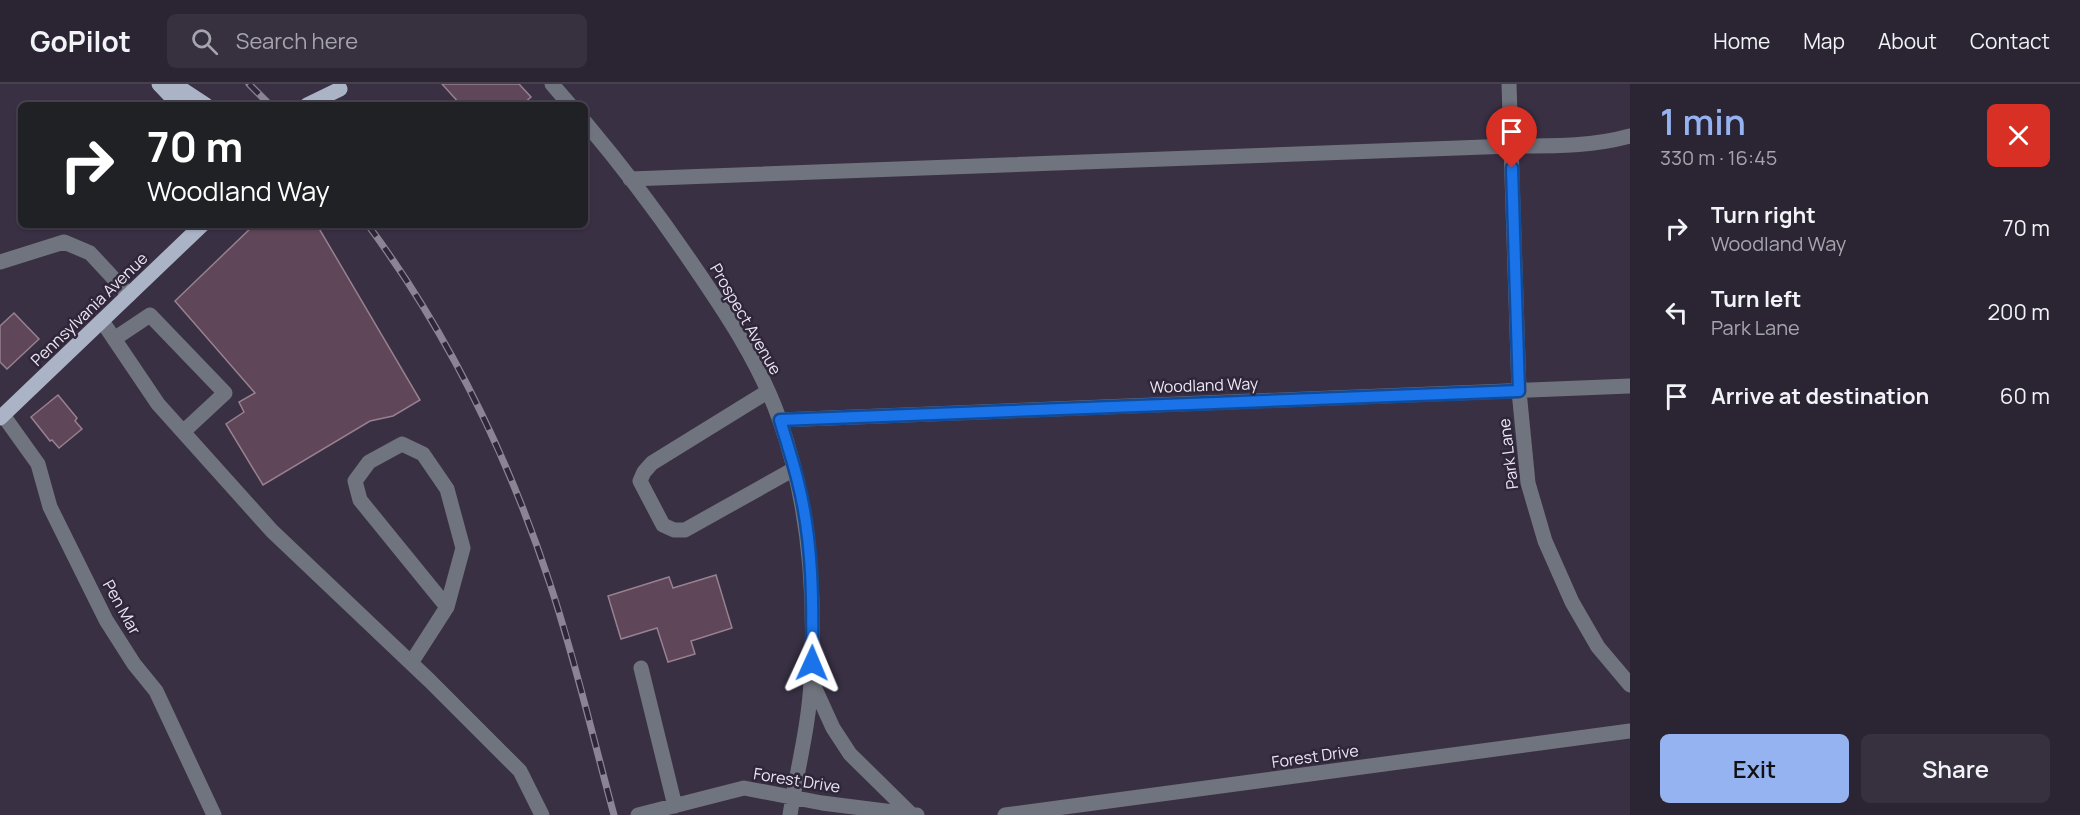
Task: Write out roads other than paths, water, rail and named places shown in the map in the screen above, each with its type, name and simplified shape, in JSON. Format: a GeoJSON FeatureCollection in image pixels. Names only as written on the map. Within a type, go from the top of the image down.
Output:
{"type":"FeatureCollection","features":[{"type":"Feature","properties":{"kind":"main road"},"geometry":{"type":"LineString","coordinates":[[159,84],[176,102]]}},
{"type":"Feature","properties":{"kind":"main road"},"geometry":{"type":"LineString","coordinates":[[174,84],[201,102]]}},
{"type":"Feature","properties":{"kind":"main road"},"geometry":{"type":"LineString","coordinates":[[313,102],[342,87]]}},
{"type":"Feature","properties":{"kind":"main road"},"geometry":{"type":"LineString","coordinates":[[327,102],[342,87]]}},
{"type":"Feature","properties":{"kind":"main road"},"geometry":{"type":"LineString","coordinates":[[167,259],[185,228]]}},
{"type":"Feature","properties":{"kind":"main road","name":"Pennsylvania Avenue"},"geometry":{"type":"LineString","coordinates":[[2,416],[199,228]]}},
{"type":"Feature","properties":{"kind":"street"},"geometry":{"type":"LineString","coordinates":[[552,84],[567,102]]}},
{"type":"Feature","properties":{"kind":"street","name":"Park Lane"},"geometry":{"type":"LineString","coordinates":[[1509,84],[1519,391],[1528,483],[1545,542],[1572,602],[1598,647],[1630,685]]}},
{"type":"Feature","properties":{"kind":"street","name":"Prospect Avenue"},"geometry":{"type":"LineString","coordinates":[[588,126],[662,219],[719,302],[746,348],[780,420],[799,483],[813,606],[811,681],[804,743],[790,815]]}},
{"type":"Feature","properties":{"kind":"street"},"geometry":{"type":"LineString","coordinates":[[630,179],[1511,146],[1567,147],[1604,143],[1630,136]]}},
{"type":"Feature","properties":{"kind":"street"},"geometry":{"type":"LineString","coordinates":[[0,262],[64,242],[90,253],[129,295]]}},
{"type":"Feature","properties":{"kind":"street"},"geometry":{"type":"LineString","coordinates":[[114,339],[150,315],[225,393],[183,432]]}},
{"type":"Feature","properties":{"kind":"street"},"geometry":{"type":"LineString","coordinates":[[102,321],[158,404],[272,531],[411,663],[520,771],[542,815]]}},
{"type":"Feature","properties":{"kind":"street","name":"Woodland Way"},"geometry":{"type":"LineString","coordinates":[[780,420],[1630,386]]}},
{"type":"Feature","properties":{"kind":"street"},"geometry":{"type":"LineString","coordinates":[[767,392],[652,463],[640,481],[663,525],[674,530],[685,530],[794,469]]}},
{"type":"Feature","properties":{"kind":"street","name":"Pen Mar"},"geometry":{"type":"LineString","coordinates":[[2,416],[38,464],[50,507],[106,620],[134,664],[156,691],[214,815]]}},
{"type":"Feature","properties":{"kind":"street"},"geometry":{"type":"LineString","coordinates":[[411,663],[447,607],[463,548],[447,489],[423,454],[402,444],[369,462],[355,481],[360,500],[447,607]]}},
{"type":"Feature","properties":{"kind":"street"},"geometry":{"type":"LineString","coordinates":[[641,668],[675,806]]}},
{"type":"Feature","properties":{"kind":"street"},"geometry":{"type":"LineString","coordinates":[[811,681],[833,728],[850,754],[911,814]]}},
{"type":"Feature","properties":{"kind":"street","name":"Forest Drive"},"geometry":{"type":"LineString","coordinates":[[1005,815],[1630,731]]}},
{"type":"Feature","properties":{"kind":"street","name":"Forest Drive"},"geometry":{"type":"LineString","coordinates":[[638,815],[744,788],[917,815]]}},
{"type":"Feature","properties":{"kind":"railway"},"geometry":{"type":"LineString","coordinates":[[249,84],[267,102]]}},
{"type":"Feature","properties":{"kind":"railway"},"geometry":{"type":"LineString","coordinates":[[370,228],[397,266],[450,352],[515,489],[559,612],[614,815]]}}]}
